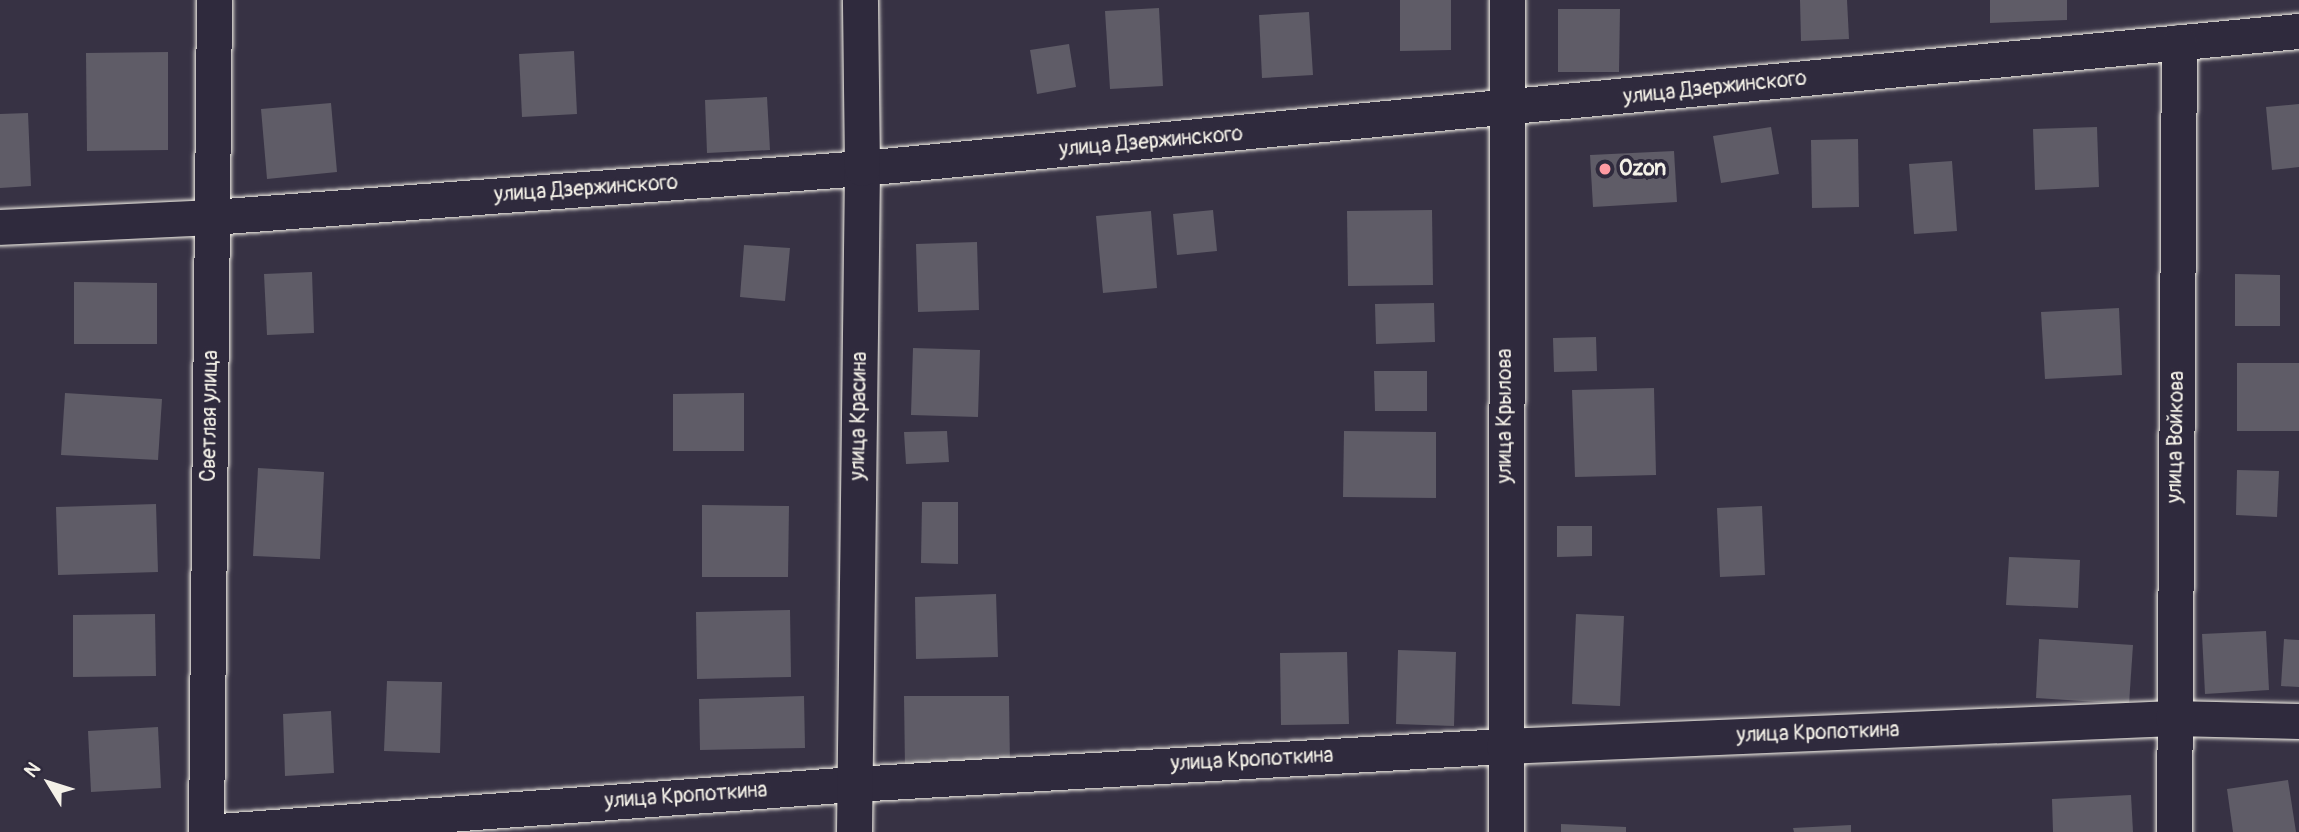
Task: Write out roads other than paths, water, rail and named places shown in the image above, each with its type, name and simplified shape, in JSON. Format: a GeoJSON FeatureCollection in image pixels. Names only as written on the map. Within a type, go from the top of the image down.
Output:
{"type":"FeatureCollection","features":[{"type":"Feature","properties":{"kind":"street","name":"Светлая улица"},"geometry":{"type":"LineString","coordinates":[[206,832],[214,0]]}},
{"type":"Feature","properties":{"kind":"street","name":"улица Красина"},"geometry":{"type":"LineString","coordinates":[[854,832],[862,168],[860,0]]}},
{"type":"Feature","properties":{"kind":"street","name":"улица Крылова"},"geometry":{"type":"LineString","coordinates":[[1506,832],[1504,746],[1507,0]]}},
{"type":"Feature","properties":{"kind":"street","name":"улица Дзержинского"},"geometry":{"type":"LineString","coordinates":[[0,227],[212,217],[862,168],[2299,31]]}},
{"type":"Feature","properties":{"kind":"street","name":"улица Войкова"},"geometry":{"type":"LineString","coordinates":[[2174,832],[2179,42]]}},
{"type":"Feature","properties":{"kind":"street","name":"улица Кропоткина"},"geometry":{"type":"LineString","coordinates":[[206,832],[854,784],[1504,746],[2173,718],[2299,721]]}},
{"type":"Feature","properties":{"kind":"place","name":"Ozon"},"geometry":{"type":"Point","coordinates":[1605,169]}}]}
